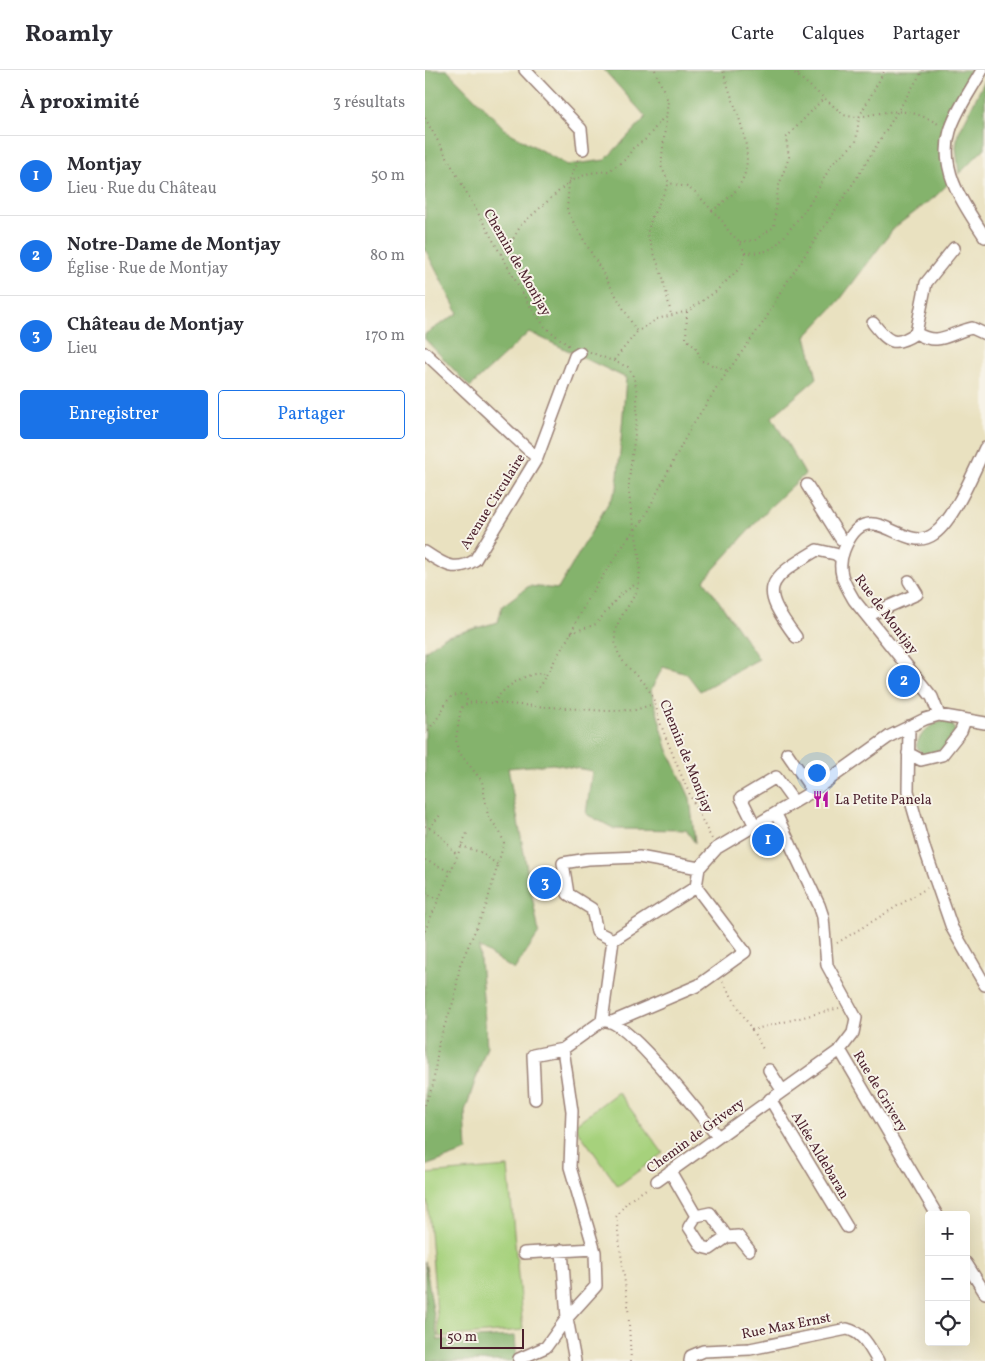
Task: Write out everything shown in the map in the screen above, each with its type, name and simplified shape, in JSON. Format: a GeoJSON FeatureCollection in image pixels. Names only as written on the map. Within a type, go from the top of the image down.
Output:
{"type":"FeatureCollection","features":[{"type":"Feature","properties":{"kind":"street"},"geometry":{"type":"LineString","coordinates":[[525,70],[581,129],[583,149]]}},
{"type":"Feature","properties":{"kind":"street"},"geometry":{"type":"LineString","coordinates":[[982,70],[950,130],[948,152],[950,174],[957,194],[985,237]]}},
{"type":"Feature","properties":{"kind":"street"},"geometry":{"type":"LineString","coordinates":[[873,323],[886,338],[894,342],[904,341],[916,333],[926,283],[954,248]]}},
{"type":"Feature","properties":{"kind":"street"},"geometry":{"type":"LineString","coordinates":[[916,333],[935,341],[971,328],[985,334]]}},
{"type":"Feature","properties":{"kind":"street"},"geometry":{"type":"LineString","coordinates":[[425,353],[537,458]]}},
{"type":"Feature","properties":{"kind":"street","name":"Avenue Circulaire"},"geometry":{"type":"LineString","coordinates":[[425,552],[444,564],[455,568],[466,566],[475,560],[537,458],[575,356],[580,353]]}},
{"type":"Feature","properties":{"kind":"street","name":"Rue de Montjay"},"geometry":{"type":"LineString","coordinates":[[939,715],[932,697],[843,583],[841,558],[847,542],[853,533],[868,524],[881,524],[910,538],[923,540],[934,534],[952,513],[985,448]]}},
{"type":"Feature","properties":{"kind":"street"},"geometry":{"type":"LineString","coordinates":[[807,485],[841,539],[847,542]]}},
{"type":"Feature","properties":{"kind":"street"},"geometry":{"type":"LineString","coordinates":[[796,638],[775,605],[771,589],[775,580],[791,566],[817,550],[835,554],[841,558]]}},
{"type":"Feature","properties":{"kind":"street"},"geometry":{"type":"LineString","coordinates":[[867,616],[917,594],[909,581]]}},
{"type":"Feature","properties":{"kind":"street"},"geometry":{"type":"LineString","coordinates":[[535,1099],[533,1055],[563,1049],[607,1022],[699,985],[745,952],[696,887],[699,868],[717,848],[813,791],[890,736],[909,726],[939,715],[985,723]]}},
{"type":"Feature","properties":{"kind":"street"},"geometry":{"type":"LineString","coordinates":[[908,753],[921,760],[942,755],[961,731],[965,720]]}},
{"type":"Feature","properties":{"kind":"street"},"geometry":{"type":"LineString","coordinates":[[909,726],[908,792],[925,850],[952,928],[985,985]]}},
{"type":"Feature","properties":{"kind":"street"},"geometry":{"type":"LineString","coordinates":[[787,753],[813,791]]}},
{"type":"Feature","properties":{"kind":"street"},"geometry":{"type":"LineString","coordinates":[[755,826],[741,798],[776,777],[794,802]]}},
{"type":"Feature","properties":{"kind":"street","name":"Rue de Grivery"},"geometry":{"type":"LineString","coordinates":[[776,814],[819,905],[823,917],[824,950],[833,977],[856,1018],[853,1033],[840,1050],[935,1211]]}},
{"type":"Feature","properties":{"kind":"street"},"geometry":{"type":"LineString","coordinates":[[613,940],[597,932],[592,909],[568,894],[563,863],[588,859],[639,857],[699,868]]}},
{"type":"Feature","properties":{"kind":"street"},"geometry":{"type":"LineString","coordinates":[[613,940],[696,887]]}},
{"type":"Feature","properties":{"kind":"street"},"geometry":{"type":"LineString","coordinates":[[607,1022],[613,940]]}},
{"type":"Feature","properties":{"kind":"street"},"geometry":{"type":"LineString","coordinates":[[607,1022],[632,1036],[718,1136]]}},
{"type":"Feature","properties":{"kind":"street"},"geometry":{"type":"LineString","coordinates":[[519,1361],[519,1359],[546,1347],[567,1318],[596,1286],[594,1249],[570,1167],[572,1111],[563,1049]]}},
{"type":"Feature","properties":{"kind":"street","name":"Chemin de Grivery"},"geometry":{"type":"LineString","coordinates":[[657,1181],[840,1050]]}},
{"type":"Feature","properties":{"kind":"street"},"geometry":{"type":"LineString","coordinates":[[769,1070],[783,1090]]}},
{"type":"Feature","properties":{"kind":"street","name":"Allée Aldebaran"},"geometry":{"type":"LineString","coordinates":[[770,1099],[847,1227]]}},
{"type":"Feature","properties":{"kind":"street"},"geometry":{"type":"LineString","coordinates":[[670,1171],[696,1216]]}},
{"type":"Feature","properties":{"kind":"street"},"geometry":{"type":"LineString","coordinates":[[727,1237],[710,1213],[696,1216],[689,1227],[702,1247],[710,1249],[727,1237],[738,1236],[749,1250]]}},
{"type":"Feature","properties":{"kind":"street"},"geometry":{"type":"LineString","coordinates":[[524,1253],[594,1249]]}},
{"type":"Feature","properties":{"kind":"street"},"geometry":{"type":"LineString","coordinates":[[562,1250],[567,1318],[575,1361]]}},
{"type":"Feature","properties":{"kind":"street"},"geometry":{"type":"LineString","coordinates":[[970,1269],[985,1293]]}},
{"type":"Feature","properties":{"kind":"street","name":"Rue Max Ernst"},"geometry":{"type":"LineString","coordinates":[[690,1361],[691,1356],[703,1350],[750,1349],[847,1329],[856,1331],[863,1337],[878,1361]]}},
{"type":"Feature","properties":{"kind":"path"},"geometry":{"type":"LineString","coordinates":[[655,70],[668,101],[661,166],[669,183]]}},
{"type":"Feature","properties":{"kind":"path"},"geometry":{"type":"LineString","coordinates":[[712,211],[737,189],[746,172],[747,163],[747,149],[723,70]]}},
{"type":"Feature","properties":{"kind":"path"},"geometry":{"type":"LineString","coordinates":[[791,70],[844,115],[859,117],[906,110],[918,113],[950,130]]}},
{"type":"Feature","properties":{"kind":"path"},"geometry":{"type":"LineString","coordinates":[[798,76],[799,70]]}},
{"type":"Feature","properties":{"kind":"path"},"geometry":{"type":"LineString","coordinates":[[745,253],[763,252],[773,248],[809,205],[832,164],[856,142],[859,117],[885,70]]}},
{"type":"Feature","properties":{"kind":"path"},"geometry":{"type":"LineString","coordinates":[[536,692],[571,633],[588,598],[629,537],[643,520],[691,428],[728,370],[765,320],[783,288],[898,112],[923,70]]}},
{"type":"Feature","properties":{"kind":"path"},"geometry":{"type":"LineString","coordinates":[[739,242],[755,240],[774,227],[778,188],[789,157],[785,138],[824,98]]}},
{"type":"Feature","properties":{"kind":"path"},"geometry":{"type":"LineString","coordinates":[[501,254],[512,241],[521,225],[569,182],[589,173],[609,171],[620,163],[663,118],[667,117]]}},
{"type":"Feature","properties":{"kind":"path","name":"Chemin de Montjay"},"geometry":{"type":"LineString","coordinates":[[425,118],[528,303],[545,327],[580,353],[593,352],[624,364],[632,372],[636,389],[635,440],[629,487],[637,542],[639,582],[634,596],[618,623],[615,636],[622,660],[651,694],[701,818],[717,848]]}},
{"type":"Feature","properties":{"kind":"path"},"geometry":{"type":"LineString","coordinates":[[583,149],[569,182],[567,211],[637,332]]}},
{"type":"Feature","properties":{"kind":"path"},"geometry":{"type":"LineString","coordinates":[[614,360],[637,332],[657,319],[687,311],[715,292],[742,266],[745,253],[739,242],[712,211],[695,192],[687,187],[669,183]]}},
{"type":"Feature","properties":{"kind":"path"},"geometry":{"type":"LineString","coordinates":[[669,183],[652,216],[647,234],[663,278],[671,314]]}},
{"type":"Feature","properties":{"kind":"path"},"geometry":{"type":"LineString","coordinates":[[687,311],[686,339],[695,346],[702,361],[728,370]]}},
{"type":"Feature","properties":{"kind":"path"},"geometry":{"type":"LineString","coordinates":[[571,633],[596,624],[620,595],[639,582]]}},
{"type":"Feature","properties":{"kind":"path"},"geometry":{"type":"LineString","coordinates":[[494,703],[500,693],[527,675],[538,672],[545,674]]}},
{"type":"Feature","properties":{"kind":"path"},"geometry":{"type":"LineString","coordinates":[[425,734],[437,719],[449,698],[465,694],[468,703]]}},
{"type":"Feature","properties":{"kind":"path"},"geometry":{"type":"LineString","coordinates":[[425,1104],[436,1075],[439,1041],[454,1000],[460,966],[481,919],[498,865],[498,858],[503,848],[503,838],[488,816],[482,781],[459,751],[457,744],[461,708],[468,703],[494,703],[607,711],[635,710],[654,704]]}},
{"type":"Feature","properties":{"kind":"path"},"geometry":{"type":"LineString","coordinates":[[429,828],[441,814]]}},
{"type":"Feature","properties":{"kind":"path"},"geometry":{"type":"LineString","coordinates":[[425,826],[437,832],[457,855]]}},
{"type":"Feature","properties":{"kind":"path"},"geometry":{"type":"LineString","coordinates":[[425,931],[467,833]]}},
{"type":"Feature","properties":{"kind":"path"},"geometry":{"type":"LineString","coordinates":[[461,846],[480,852],[498,865]]}},
{"type":"Feature","properties":{"kind":"path"},"geometry":{"type":"LineString","coordinates":[[425,860],[449,872]]}},
{"type":"Feature","properties":{"kind":"path"},"geometry":{"type":"LineString","coordinates":[[824,950],[937,882]]}},
{"type":"Feature","properties":{"kind":"path"},"geometry":{"type":"LineString","coordinates":[[425,893],[438,899]]}},
{"type":"Feature","properties":{"kind":"path"},"geometry":{"type":"LineString","coordinates":[[717,972],[763,1049]]}},
{"type":"Feature","properties":{"kind":"path"},"geometry":{"type":"LineString","coordinates":[[752,1030],[839,1008],[847,1003]]}},
{"type":"Feature","properties":{"kind":"path","name":"Chemin de Grivery"},"geometry":{"type":"LineString","coordinates":[[631,1361],[628,1305],[617,1216],[627,1202],[651,1186],[658,1184],[657,1181]]}},
{"type":"Feature","properties":{"kind":"green space"},"geometry":{"type":"Polygon","coordinates":[[[425,70],[447,70],[507,131],[567,165],[605,160],[646,117],[604,70],[973,70],[953,110],[949,183],[935,197],[895,227],[839,301],[806,336],[817,378],[772,417],[805,474],[770,507],[704,580],[759,659],[700,691],[687,674],[663,667],[651,690],[667,748],[690,798],[695,843],[686,830],[615,829],[586,814],[592,771],[553,764],[508,768],[539,933],[514,970],[479,947],[487,1046],[465,1111],[467,1151],[425,1166],[425,651],[444,637],[498,622],[502,606],[529,586],[558,589],[617,488],[626,378],[529,332],[470,387],[425,339],[425,334],[458,313],[425,249],[425,70]]]}},
{"type":"Feature","properties":{"kind":"green space"},"geometry":{"type":"Polygon","coordinates":[[[985,80],[985,148],[959,174],[956,147],[958,134],[985,80]]]}},
{"type":"Feature","properties":{"kind":"green space"},"geometry":{"type":"Polygon","coordinates":[[[945,721],[952,722],[955,731],[943,749],[923,755],[916,746],[920,737],[931,726],[945,721]]]}},
{"type":"Feature","properties":{"kind":"green space"},"geometry":{"type":"Polygon","coordinates":[[[618,1092],[663,1153],[618,1186],[574,1125],[618,1092]]]}},
{"type":"Feature","properties":{"kind":"green space"},"geometry":{"type":"Polygon","coordinates":[[[508,1167],[523,1330],[439,1337],[425,1174],[508,1167]]]}},
{"type":"Feature","properties":{"kind":"green space"},"geometry":{"type":"Polygon","coordinates":[[[425,1261],[438,1340],[515,1336],[517,1361],[425,1361],[425,1261]]]}},
{"type":"Feature","properties":{"kind":"place","name":"Notre-Dame de Montjay"},"geometry":{"type":"Point","coordinates":[904,681]}},
{"type":"Feature","properties":{"kind":"place","name":"La Petite Panela"},"geometry":{"type":"Point","coordinates":[821,799]}},
{"type":"Feature","properties":{"kind":"place","name":"Montjay"},"geometry":{"type":"Point","coordinates":[768,840]}},
{"type":"Feature","properties":{"kind":"place","name":"Château de Montjay"},"geometry":{"type":"Point","coordinates":[545,883]}}]}
